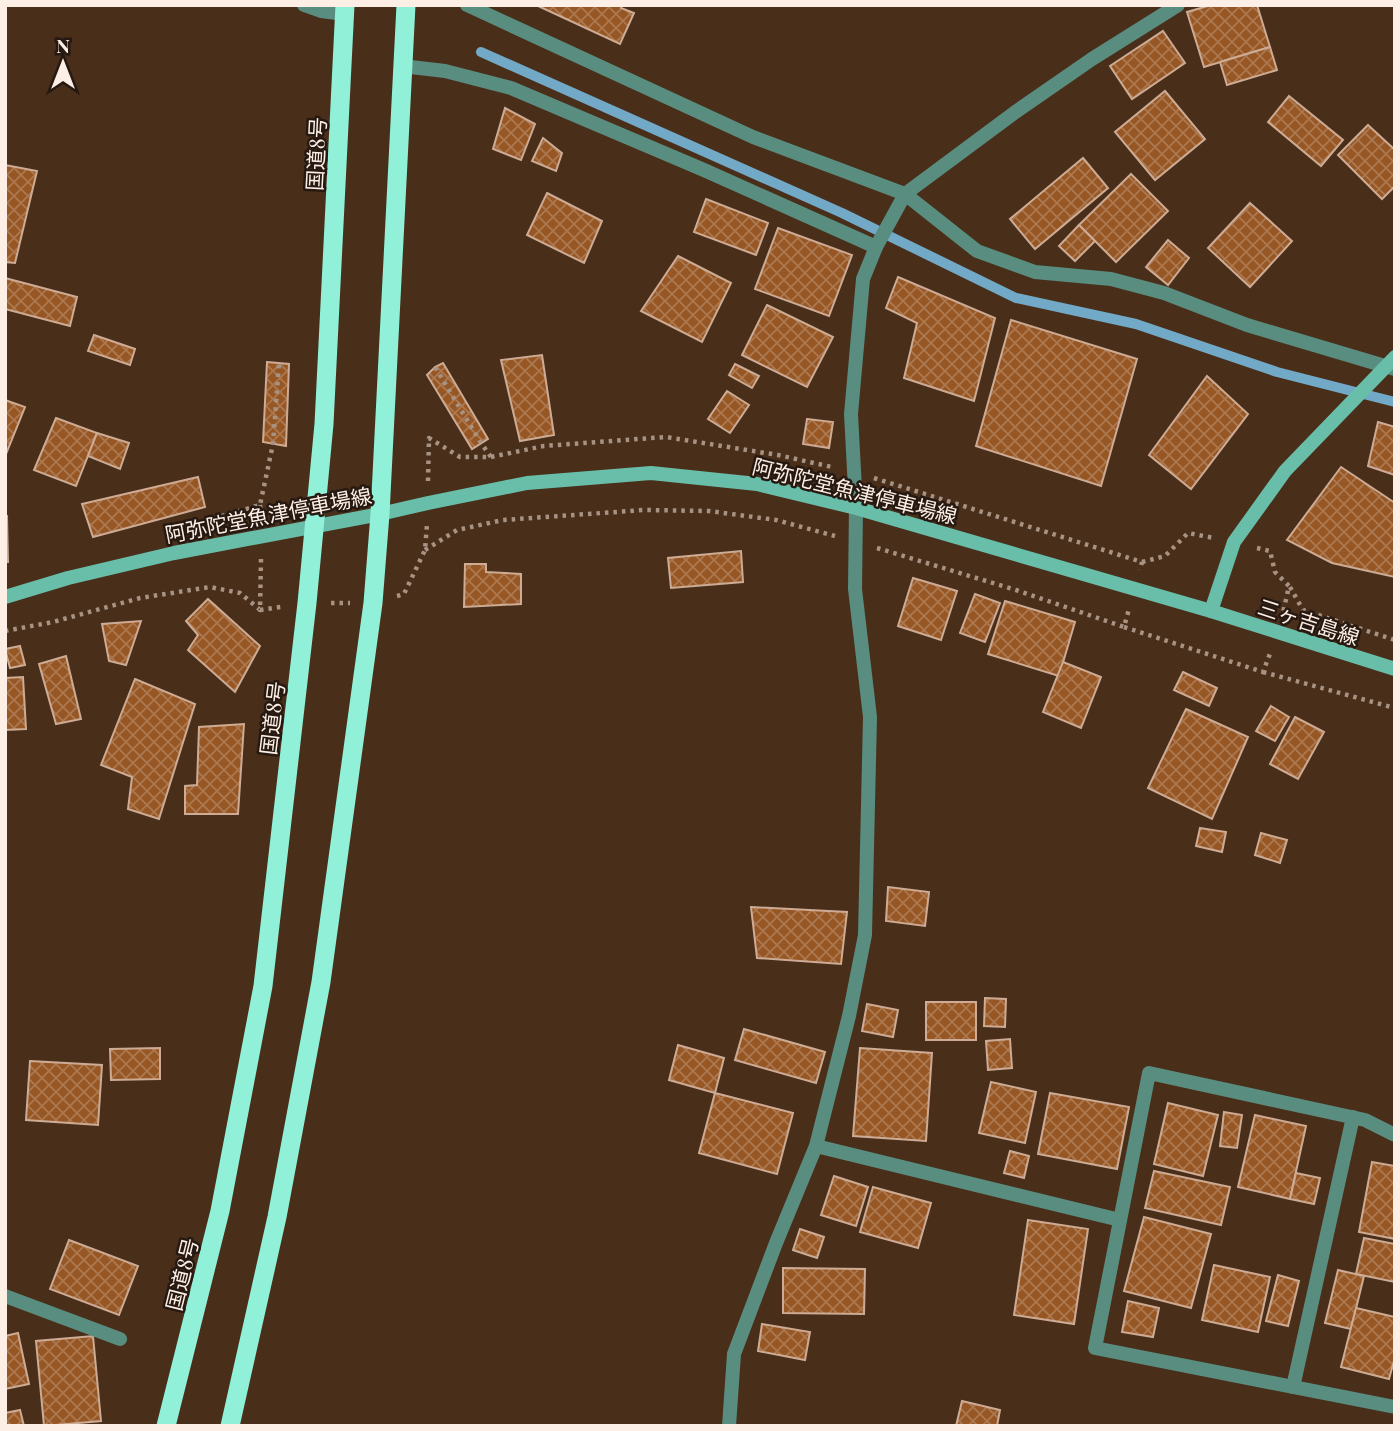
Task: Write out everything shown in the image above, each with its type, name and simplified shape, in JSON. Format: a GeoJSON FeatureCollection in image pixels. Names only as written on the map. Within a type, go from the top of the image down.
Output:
{"type":"FeatureCollection","features":[{"type":"Feature","properties":{"kind":"highway"},"geometry":{"type":"LineString","coordinates":[[230,1426],[277,1217],[321,982],[373,603],[406,5]]}},
{"type":"Feature","properties":{"kind":"highway","name":"国道8号"},"geometry":{"type":"LineString","coordinates":[[166,1426],[220,1210],[263,986],[307,603],[324,424],[345,10]]}},
{"type":"Feature","properties":{"kind":"main road"},"geometry":{"type":"LineString","coordinates":[[1211,611],[1234,542],[1285,471],[1391,364]]}},
{"type":"Feature","properties":{"kind":"main road","name":"阿弥陀堂魚津停車場線"},"geometry":{"type":"LineString","coordinates":[[5,597],[68,578],[174,553],[428,503],[527,484],[651,472],[757,484],[856,508],[1211,611]]}},
{"type":"Feature","properties":{"kind":"main road","name":"三ヶ吉島線"},"geometry":{"type":"LineString","coordinates":[[1211,611],[1395,670]]}},
{"type":"Feature","properties":{"kind":"street"},"geometry":{"type":"LineString","coordinates":[[304,5],[321,11],[345,10]]}},
{"type":"Feature","properties":{"kind":"street"},"geometry":{"type":"LineString","coordinates":[[467,5],[753,137],[905,194],[977,251],[1035,272],[1111,279],[1164,293],[1247,325],[1391,364]]}},
{"type":"Feature","properties":{"kind":"street"},"geometry":{"type":"LineString","coordinates":[[729,1426],[734,1354],[816,1146],[849,1016],[866,935],[870,717],[855,589],[856,508],[851,414],[863,279],[876,247],[905,194],[1081,66],[1178,5]]}},
{"type":"Feature","properties":{"kind":"street"},"geometry":{"type":"LineString","coordinates":[[402,66],[446,71],[511,88],[876,247]]}},
{"type":"Feature","properties":{"kind":"street"},"geometry":{"type":"LineString","coordinates":[[1395,1135],[1365,1120],[1149,1073],[1095,1348],[1395,1407]]}},
{"type":"Feature","properties":{"kind":"street"},"geometry":{"type":"LineString","coordinates":[[1293,1387],[1353,1117]]}},
{"type":"Feature","properties":{"kind":"street"},"geometry":{"type":"LineString","coordinates":[[816,1146],[1120,1220]]}},
{"type":"Feature","properties":{"kind":"street"},"geometry":{"type":"LineString","coordinates":[[5,1296],[120,1339]]}},
{"type":"Feature","properties":{"kind":"path"},"geometry":{"type":"LineString","coordinates":[[200,523],[260,505],[274,444],[279,363]]}},
{"type":"Feature","properties":{"kind":"path"},"geometry":{"type":"LineString","coordinates":[[435,367],[481,443]]}},
{"type":"Feature","properties":{"kind":"path"},"geometry":{"type":"LineString","coordinates":[[1289,586],[1303,610],[1395,640]]}},
{"type":"Feature","properties":{"kind":"path"},"geometry":{"type":"LineString","coordinates":[[5,631],[53,622],[140,598],[210,587],[240,593],[260,610]]}},
{"type":"Feature","properties":{"kind":"path"},"geometry":{"type":"LineString","coordinates":[[1263,672],[1395,708]]}},
{"type":"Feature","properties":{"kind":"building"},"geometry":{"type":"Polygon","coordinates":[[[536,5],[622,5],[621,8],[634,13],[620,44],[536,5]]]}},
{"type":"Feature","properties":{"kind":"building"},"geometry":{"type":"Polygon","coordinates":[[[1211,5],[1257,5],[1270,47],[1204,67],[1187,12],[1211,5]]]}},
{"type":"Feature","properties":{"kind":"building"},"geometry":{"type":"Polygon","coordinates":[[[1163,31],[1185,63],[1132,99],[1110,66],[1163,31]]]}},
{"type":"Feature","properties":{"kind":"building"},"geometry":{"type":"Polygon","coordinates":[[[1270,47],[1277,70],[1227,85],[1220,62],[1270,47]]]}},
{"type":"Feature","properties":{"kind":"building"},"geometry":{"type":"Polygon","coordinates":[[[1165,91],[1205,139],[1155,180],[1115,132],[1165,91]]]}},
{"type":"Feature","properties":{"kind":"building"},"geometry":{"type":"Polygon","coordinates":[[[1289,96],[1343,140],[1321,166],[1268,122],[1289,96]]]}},
{"type":"Feature","properties":{"kind":"building"},"geometry":{"type":"Polygon","coordinates":[[[505,108],[535,124],[521,160],[493,149],[505,108]]]}},
{"type":"Feature","properties":{"kind":"building"},"geometry":{"type":"Polygon","coordinates":[[[1368,125],[1395,150],[1395,186],[1382,199],[1338,155],[1368,125]]]}},
{"type":"Feature","properties":{"kind":"building"},"geometry":{"type":"Polygon","coordinates":[[[543,138],[562,153],[556,171],[532,161],[543,138]]]}},
{"type":"Feature","properties":{"kind":"building"},"geometry":{"type":"Polygon","coordinates":[[[1083,158],[1108,188],[1035,249],[1010,219],[1083,158]]]}},
{"type":"Feature","properties":{"kind":"building"},"geometry":{"type":"Polygon","coordinates":[[[5,165],[37,171],[15,263],[5,262],[5,165]]]}},
{"type":"Feature","properties":{"kind":"building"},"geometry":{"type":"Polygon","coordinates":[[[1131,174],[1168,211],[1116,262],[1079,225],[1131,174]]]}},
{"type":"Feature","properties":{"kind":"building"},"geometry":{"type":"Polygon","coordinates":[[[547,193],[602,221],[584,263],[527,235],[547,193]]]}},
{"type":"Feature","properties":{"kind":"building"},"geometry":{"type":"Polygon","coordinates":[[[706,199],[768,223],[756,255],[694,232],[706,199]]]}},
{"type":"Feature","properties":{"kind":"building"},"geometry":{"type":"Polygon","coordinates":[[[1250,203],[1292,241],[1250,287],[1208,248],[1250,203]]]}},
{"type":"Feature","properties":{"kind":"building"},"geometry":{"type":"Polygon","coordinates":[[[1079,225],[1095,241],[1075,261],[1059,246],[1079,225]]]}},
{"type":"Feature","properties":{"kind":"building"},"geometry":{"type":"Polygon","coordinates":[[[778,228],[852,255],[829,316],[755,289],[778,228]]]}},
{"type":"Feature","properties":{"kind":"building"},"geometry":{"type":"Polygon","coordinates":[[[1168,240],[1189,258],[1168,285],[1146,267],[1168,240]]]}},
{"type":"Feature","properties":{"kind":"building"},"geometry":{"type":"Polygon","coordinates":[[[678,256],[731,283],[702,342],[641,311],[678,256]]]}},
{"type":"Feature","properties":{"kind":"building"},"geometry":{"type":"Polygon","coordinates":[[[898,277],[995,318],[974,401],[904,378],[917,323],[886,308],[898,277]]]}},
{"type":"Feature","properties":{"kind":"building"},"geometry":{"type":"Polygon","coordinates":[[[5,278],[77,297],[70,326],[5,309],[5,278]]]}},
{"type":"Feature","properties":{"kind":"building"},"geometry":{"type":"Polygon","coordinates":[[[767,305],[833,337],[807,387],[742,355],[767,305]]]}},
{"type":"Feature","properties":{"kind":"building"},"geometry":{"type":"Polygon","coordinates":[[[1011,320],[1137,359],[1101,486],[976,446],[1011,320]]]}},
{"type":"Feature","properties":{"kind":"building"},"geometry":{"type":"Polygon","coordinates":[[[94,335],[135,349],[130,365],[88,351],[94,335]]]}},
{"type":"Feature","properties":{"kind":"building"},"geometry":{"type":"Polygon","coordinates":[[[542,355],[554,435],[520,441],[501,360],[542,355]]]}},
{"type":"Feature","properties":{"kind":"building"},"geometry":{"type":"Polygon","coordinates":[[[267,362],[289,364],[286,446],[263,442],[267,362]]]}},
{"type":"Feature","properties":{"kind":"building"},"geometry":{"type":"Polygon","coordinates":[[[443,363],[488,439],[472,449],[427,375],[443,363]]]}},
{"type":"Feature","properties":{"kind":"building"},"geometry":{"type":"Polygon","coordinates":[[[735,364],[759,376],[752,388],[729,375],[735,364]]]}},
{"type":"Feature","properties":{"kind":"building"},"geometry":{"type":"Polygon","coordinates":[[[1207,376],[1248,414],[1191,489],[1149,455],[1207,376]]]}},
{"type":"Feature","properties":{"kind":"building"},"geometry":{"type":"Polygon","coordinates":[[[727,391],[749,405],[730,433],[708,419],[727,391]]]}},
{"type":"Feature","properties":{"kind":"building"},"geometry":{"type":"Polygon","coordinates":[[[5,400],[25,407],[6,454],[5,454],[5,400]]]}},
{"type":"Feature","properties":{"kind":"building"},"geometry":{"type":"Polygon","coordinates":[[[56,418],[97,433],[76,486],[34,470],[56,418]]]}},
{"type":"Feature","properties":{"kind":"building"},"geometry":{"type":"Polygon","coordinates":[[[807,419],[833,422],[829,448],[803,444],[807,419]]]}},
{"type":"Feature","properties":{"kind":"building"},"geometry":{"type":"Polygon","coordinates":[[[1378,422],[1395,427],[1395,475],[1368,466],[1378,422]]]}},
{"type":"Feature","properties":{"kind":"building"},"geometry":{"type":"Polygon","coordinates":[[[97,433],[129,443],[120,469],[88,456],[97,433]]]}},
{"type":"Feature","properties":{"kind":"building"},"geometry":{"type":"Polygon","coordinates":[[[1341,467],[1395,503],[1395,577],[1332,563],[1287,540],[1341,467]]]}},
{"type":"Feature","properties":{"kind":"building"},"geometry":{"type":"Polygon","coordinates":[[[198,477],[205,507],[93,537],[82,504],[198,477]]]}},
{"type":"Feature","properties":{"kind":"building"},"geometry":{"type":"Polygon","coordinates":[[[7,516],[8,562],[5,562],[7,516]]]}},
{"type":"Feature","properties":{"kind":"building"},"geometry":{"type":"Polygon","coordinates":[[[741,551],[743,582],[671,588],[668,558],[741,551]]]}},
{"type":"Feature","properties":{"kind":"building"},"geometry":{"type":"Polygon","coordinates":[[[465,564],[486,564],[486,572],[521,574],[521,604],[464,607],[465,564]]]}},
{"type":"Feature","properties":{"kind":"building"},"geometry":{"type":"Polygon","coordinates":[[[913,578],[957,591],[941,640],[898,626],[913,578]]]}},
{"type":"Feature","properties":{"kind":"building"},"geometry":{"type":"Polygon","coordinates":[[[975,594],[1000,603],[985,642],[960,633],[975,594]]]}},
{"type":"Feature","properties":{"kind":"building"},"geometry":{"type":"Polygon","coordinates":[[[208,599],[260,646],[235,692],[188,650],[198,635],[186,621],[208,599]]]}},
{"type":"Feature","properties":{"kind":"building"},"geometry":{"type":"Polygon","coordinates":[[[1005,601],[1075,622],[1059,676],[988,654],[1005,601]]]}},
{"type":"Feature","properties":{"kind":"building"},"geometry":{"type":"Polygon","coordinates":[[[141,621],[126,665],[109,661],[102,624],[141,621]]]}},
{"type":"Feature","properties":{"kind":"building"},"geometry":{"type":"Polygon","coordinates":[[[20,646],[25,665],[10,668],[5,649],[20,646]]]}},
{"type":"Feature","properties":{"kind":"building"},"geometry":{"type":"Polygon","coordinates":[[[66,656],[81,719],[56,724],[39,664],[66,656]]]}},
{"type":"Feature","properties":{"kind":"building"},"geometry":{"type":"Polygon","coordinates":[[[1063,662],[1101,677],[1081,728],[1043,712],[1063,662]]]}},
{"type":"Feature","properties":{"kind":"building"},"geometry":{"type":"Polygon","coordinates":[[[1183,672],[1217,688],[1209,706],[1174,690],[1183,672]]]}},
{"type":"Feature","properties":{"kind":"building"},"geometry":{"type":"Polygon","coordinates":[[[23,677],[26,729],[5,730],[5,678],[23,677]]]}},
{"type":"Feature","properties":{"kind":"building"},"geometry":{"type":"Polygon","coordinates":[[[135,679],[195,704],[159,819],[128,809],[132,777],[101,765],[135,679]]]}},
{"type":"Feature","properties":{"kind":"building"},"geometry":{"type":"Polygon","coordinates":[[[1271,706],[1289,717],[1275,741],[1256,731],[1271,706]]]}},
{"type":"Feature","properties":{"kind":"building"},"geometry":{"type":"Polygon","coordinates":[[[1186,709],[1248,737],[1212,819],[1148,788],[1186,709]]]}},
{"type":"Feature","properties":{"kind":"building"},"geometry":{"type":"Polygon","coordinates":[[[1295,717],[1324,732],[1298,779],[1270,764],[1295,717]]]}},
{"type":"Feature","properties":{"kind":"building"},"geometry":{"type":"Polygon","coordinates":[[[244,724],[238,814],[185,814],[185,786],[197,785],[199,727],[244,724]]]}},
{"type":"Feature","properties":{"kind":"building"},"geometry":{"type":"Polygon","coordinates":[[[1200,828],[1226,832],[1222,852],[1196,846],[1200,828]]]}},
{"type":"Feature","properties":{"kind":"building"},"geometry":{"type":"Polygon","coordinates":[[[1261,833],[1287,840],[1280,863],[1255,855],[1261,833]]]}},
{"type":"Feature","properties":{"kind":"building"},"geometry":{"type":"Polygon","coordinates":[[[888,887],[929,892],[925,926],[886,921],[888,887]]]}},
{"type":"Feature","properties":{"kind":"building"},"geometry":{"type":"Polygon","coordinates":[[[751,907],[847,912],[841,964],[757,958],[751,907]]]}},
{"type":"Feature","properties":{"kind":"building"},"geometry":{"type":"Polygon","coordinates":[[[985,998],[1006,999],[1005,1027],[984,1026],[985,998]]]}},
{"type":"Feature","properties":{"kind":"building"},"geometry":{"type":"Polygon","coordinates":[[[926,1002],[976,1002],[976,1040],[926,1040],[926,1002]]]}},
{"type":"Feature","properties":{"kind":"building"},"geometry":{"type":"Polygon","coordinates":[[[867,1004],[898,1010],[893,1037],[862,1031],[867,1004]]]}},
{"type":"Feature","properties":{"kind":"building"},"geometry":{"type":"Polygon","coordinates":[[[744,1029],[825,1052],[816,1083],[735,1060],[744,1029]]]}},
{"type":"Feature","properties":{"kind":"building"},"geometry":{"type":"Polygon","coordinates":[[[1010,1039],[1012,1068],[988,1070],[986,1041],[1010,1039]]]}},
{"type":"Feature","properties":{"kind":"building"},"geometry":{"type":"Polygon","coordinates":[[[678,1045],[724,1058],[715,1093],[669,1080],[678,1045]]]}},
{"type":"Feature","properties":{"kind":"building"},"geometry":{"type":"Polygon","coordinates":[[[160,1048],[160,1079],[111,1080],[110,1049],[160,1048]]]}},
{"type":"Feature","properties":{"kind":"building"},"geometry":{"type":"Polygon","coordinates":[[[860,1048],[932,1053],[926,1141],[853,1136],[860,1048]]]}},
{"type":"Feature","properties":{"kind":"building"},"geometry":{"type":"Polygon","coordinates":[[[30,1061],[102,1065],[98,1125],[26,1120],[30,1061]]]}},
{"type":"Feature","properties":{"kind":"building"},"geometry":{"type":"Polygon","coordinates":[[[991,1082],[1036,1092],[1025,1143],[979,1133],[991,1082]]]}},
{"type":"Feature","properties":{"kind":"building"},"geometry":{"type":"Polygon","coordinates":[[[715,1093],[793,1113],[777,1174],[699,1153],[715,1093]]]}},
{"type":"Feature","properties":{"kind":"building"},"geometry":{"type":"Polygon","coordinates":[[[1050,1093],[1129,1107],[1117,1169],[1038,1154],[1050,1093]]]}},
{"type":"Feature","properties":{"kind":"building"},"geometry":{"type":"Polygon","coordinates":[[[1168,1103],[1218,1115],[1203,1176],[1154,1164],[1168,1103]]]}},
{"type":"Feature","properties":{"kind":"building"},"geometry":{"type":"Polygon","coordinates":[[[1224,1112],[1242,1115],[1237,1148],[1220,1146],[1224,1112]]]}},
{"type":"Feature","properties":{"kind":"building"},"geometry":{"type":"Polygon","coordinates":[[[1255,1115],[1306,1126],[1290,1199],[1238,1187],[1255,1115]]]}},
{"type":"Feature","properties":{"kind":"building"},"geometry":{"type":"Polygon","coordinates":[[[1010,1151],[1029,1156],[1024,1178],[1004,1173],[1010,1151]]]}},
{"type":"Feature","properties":{"kind":"building"},"geometry":{"type":"Polygon","coordinates":[[[1372,1162],[1395,1166],[1395,1239],[1359,1232],[1372,1162]]]}},
{"type":"Feature","properties":{"kind":"building"},"geometry":{"type":"Polygon","coordinates":[[[1154,1171],[1230,1187],[1221,1225],[1145,1208],[1154,1171]]]}},
{"type":"Feature","properties":{"kind":"building"},"geometry":{"type":"Polygon","coordinates":[[[1296,1173],[1320,1178],[1314,1204],[1290,1199],[1296,1173]]]}},
{"type":"Feature","properties":{"kind":"building"},"geometry":{"type":"Polygon","coordinates":[[[834,1176],[868,1187],[856,1226],[821,1215],[834,1176]]]}},
{"type":"Feature","properties":{"kind":"building"},"geometry":{"type":"Polygon","coordinates":[[[873,1187],[931,1203],[918,1248],[860,1232],[873,1187]]]}},
{"type":"Feature","properties":{"kind":"building"},"geometry":{"type":"Polygon","coordinates":[[[1144,1217],[1211,1234],[1191,1308],[1124,1291],[1144,1217]]]}},
{"type":"Feature","properties":{"kind":"building"},"geometry":{"type":"Polygon","coordinates":[[[1028,1220],[1088,1229],[1074,1324],[1014,1315],[1028,1220]]]}},
{"type":"Feature","properties":{"kind":"building"},"geometry":{"type":"Polygon","coordinates":[[[800,1229],[824,1237],[817,1258],[793,1250],[800,1229]]]}},
{"type":"Feature","properties":{"kind":"building"},"geometry":{"type":"Polygon","coordinates":[[[1364,1238],[1395,1244],[1395,1282],[1356,1274],[1364,1238]]]}},
{"type":"Feature","properties":{"kind":"building"},"geometry":{"type":"Polygon","coordinates":[[[69,1240],[138,1266],[119,1315],[50,1289],[69,1240]]]}},
{"type":"Feature","properties":{"kind":"building"},"geometry":{"type":"Polygon","coordinates":[[[1214,1265],[1270,1277],[1258,1332],[1202,1320],[1214,1265]]]}},
{"type":"Feature","properties":{"kind":"building"},"geometry":{"type":"Polygon","coordinates":[[[783,1268],[865,1269],[864,1314],[783,1313],[783,1268]]]}},
{"type":"Feature","properties":{"kind":"building"},"geometry":{"type":"Polygon","coordinates":[[[1338,1270],[1364,1276],[1351,1329],[1325,1323],[1338,1270]]]}},
{"type":"Feature","properties":{"kind":"building"},"geometry":{"type":"Polygon","coordinates":[[[1278,1275],[1299,1281],[1288,1326],[1266,1321],[1278,1275]]]}},
{"type":"Feature","properties":{"kind":"building"},"geometry":{"type":"Polygon","coordinates":[[[1128,1301],[1159,1308],[1153,1337],[1122,1332],[1128,1301]]]}},
{"type":"Feature","properties":{"kind":"building"},"geometry":{"type":"Polygon","coordinates":[[[1356,1308],[1395,1317],[1395,1357],[1389,1379],[1341,1367],[1356,1308]]]}},
{"type":"Feature","properties":{"kind":"building"},"geometry":{"type":"Polygon","coordinates":[[[762,1324],[810,1332],[805,1360],[758,1351],[762,1324]]]}},
{"type":"Feature","properties":{"kind":"building"},"geometry":{"type":"Polygon","coordinates":[[[18,1333],[29,1384],[5,1389],[5,1336],[18,1333]]]}},
{"type":"Feature","properties":{"kind":"building"},"geometry":{"type":"Polygon","coordinates":[[[93,1336],[101,1421],[44,1426],[36,1341],[93,1336]]]}},
{"type":"Feature","properties":{"kind":"building"},"geometry":{"type":"Polygon","coordinates":[[[962,1401],[1000,1410],[997,1426],[956,1426],[962,1401]]]}},
{"type":"Feature","properties":{"kind":"building"},"geometry":{"type":"Polygon","coordinates":[[[20,1410],[24,1426],[5,1426],[5,1413],[20,1410]]]}},
{"type":"Feature","properties":{"kind":"waterway"},"geometry":{"type":"LineString","coordinates":[[481,52],[842,213],[1016,298],[1136,324],[1277,372],[1395,402]]}}]}
